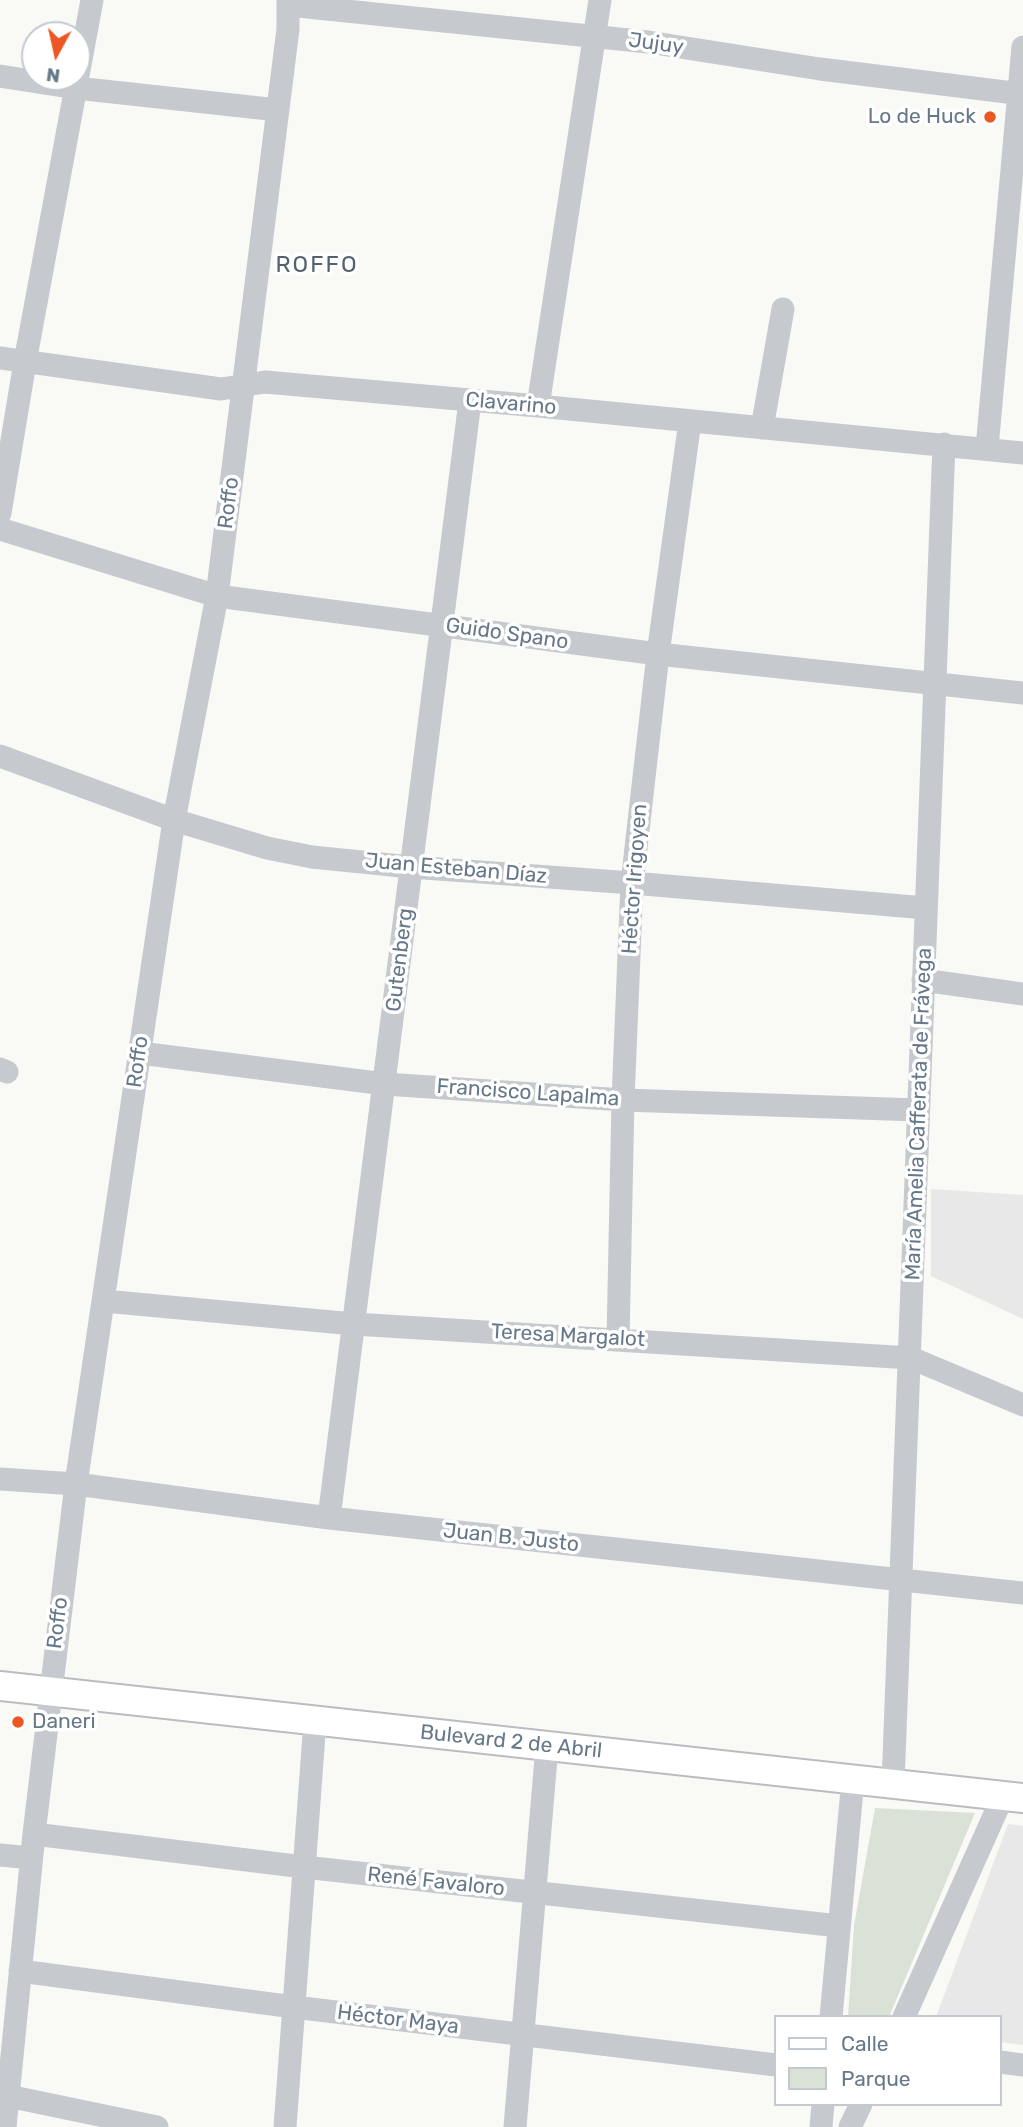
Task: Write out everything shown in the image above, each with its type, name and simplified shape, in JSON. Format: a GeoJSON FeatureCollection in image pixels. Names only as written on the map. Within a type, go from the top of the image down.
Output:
{"type":"FeatureCollection","features":[{"type":"Feature","properties":{"kind":"main road","name":"Bulevard 2 de Abril"},"geometry":{"type":"LineString","coordinates":[[0,1686],[1013,1797]]}},
{"type":"Feature","properties":{"kind":"street"},"geometry":{"type":"LineString","coordinates":[[88,21],[92,0]]}},
{"type":"Feature","properties":{"kind":"street"},"geometry":{"type":"LineString","coordinates":[[538,405],[600,0]]}},
{"type":"Feature","properties":{"kind":"street","name":"Jujuy"},"geometry":{"type":"LineString","coordinates":[[288,3],[439,10],[594,37],[648,42],[820,69],[1021,94]]}},
{"type":"Feature","properties":{"kind":"street","name":"Roffo"},"geometry":{"type":"LineString","coordinates":[[5,2127],[13,1985],[76,1484],[174,820],[217,596],[288,29],[288,3]]}},
{"type":"Feature","properties":{"kind":"street"},"geometry":{"type":"LineString","coordinates":[[987,448],[1021,94],[1023,47]]}},
{"type":"Feature","properties":{"kind":"street"},"geometry":{"type":"LineString","coordinates":[[0,76],[21,79]]}},
{"type":"Feature","properties":{"kind":"street"},"geometry":{"type":"LineString","coordinates":[[91,90],[278,110]]}},
{"type":"Feature","properties":{"kind":"street"},"geometry":{"type":"LineString","coordinates":[[0,513],[75,91]]}},
{"type":"Feature","properties":{"kind":"street"},"geometry":{"type":"LineString","coordinates":[[762,428],[783,310]]}},
{"type":"Feature","properties":{"kind":"street","name":"Clavarino"},"geometry":{"type":"LineString","coordinates":[[0,358],[221,389],[265,382],[538,405],[1023,453]]}},
{"type":"Feature","properties":{"kind":"street","name":"Gutenberg"},"geometry":{"type":"LineString","coordinates":[[330,1518],[470,401]]}},
{"type":"Feature","properties":{"kind":"street","name":"Héctor Irigoyen"},"geometry":{"type":"LineString","coordinates":[[618,1339],[623,1100],[632,883],[657,654],[690,421]]}},
{"type":"Feature","properties":{"kind":"street","name":"María Amelia Cafferata de Frávega"},"geometry":{"type":"LineString","coordinates":[[893,1784],[944,444]]}},
{"type":"Feature","properties":{"kind":"street","name":"Guido Spano"},"geometry":{"type":"LineString","coordinates":[[0,529],[217,596],[657,654],[1023,693]]}},
{"type":"Feature","properties":{"kind":"street","name":"Juan Esteban Díaz"},"geometry":{"type":"LineString","coordinates":[[0,757],[174,820],[267,848],[312,856],[411,867],[926,908]]}},
{"type":"Feature","properties":{"kind":"street"},"geometry":{"type":"LineString","coordinates":[[923,980],[1023,994]]}},
{"type":"Feature","properties":{"kind":"street","name":"Francisco Lapalma"},"geometry":{"type":"LineString","coordinates":[[140,1053],[385,1084],[623,1100],[918,1110]]}},
{"type":"Feature","properties":{"kind":"street","name":"Teresa Margalot"},"geometry":{"type":"LineString","coordinates":[[103,1301],[354,1324],[911,1358],[1023,1405]]}},
{"type":"Feature","properties":{"kind":"street","name":"Juan B. Justo"},"geometry":{"type":"LineString","coordinates":[[0,1479],[76,1484],[330,1518],[1023,1593]]}},
{"type":"Feature","properties":{"kind":"street"},"geometry":{"type":"LineString","coordinates":[[285,2127],[315,1721]]}},
{"type":"Feature","properties":{"kind":"street"},"geometry":{"type":"LineString","coordinates":[[515,2127],[547,1746]]}},
{"type":"Feature","properties":{"kind":"street"},"geometry":{"type":"LineString","coordinates":[[831,2015],[853,1779]]}},
{"type":"Feature","properties":{"kind":"street"},"geometry":{"type":"LineString","coordinates":[[905,2015],[1013,1797]]}},
{"type":"Feature","properties":{"kind":"street","name":"René Favaloro"},"geometry":{"type":"LineString","coordinates":[[34,1834],[304,1867],[839,1926]]}},
{"type":"Feature","properties":{"kind":"street"},"geometry":{"type":"LineString","coordinates":[[0,1855],[31,1858]]}},
{"type":"Feature","properties":{"kind":"street","name":"Héctor Maya"},"geometry":{"type":"LineString","coordinates":[[13,1985],[293,2007],[774,2065]]}},
{"type":"Feature","properties":{"kind":"street"},"geometry":{"type":"LineString","coordinates":[[1002,2062],[1023,2065]]}},
{"type":"Feature","properties":{"kind":"street"},"geometry":{"type":"LineString","coordinates":[[8,2096],[157,2127]]}},
{"type":"Feature","properties":{"kind":"street"},"geometry":{"type":"LineString","coordinates":[[821,2127],[823,2106]]}},
{"type":"Feature","properties":{"kind":"street"},"geometry":{"type":"LineString","coordinates":[[850,2127],[860,2106]]}},
{"type":"Feature","properties":{"kind":"shaded area"},"geometry":{"type":"Polygon","coordinates":[[[931,1189],[1023,1195],[1023,1319],[931,1276],[931,1189]]]}},
{"type":"Feature","properties":{"kind":"shaded area"},"geometry":{"type":"Polygon","coordinates":[[[1008,1824],[1023,1826],[1023,2045],[1002,2042],[1002,2015],[937,2015],[1008,1824]]]}},
{"type":"Feature","properties":{"kind":"green space"},"geometry":{"type":"Polygon","coordinates":[[[875,1808],[975,1813],[890,2015],[848,2015],[854,1926],[875,1808]]]}},
{"type":"Feature","properties":{"kind":"place","name":"Lo de Huck"},"geometry":{"type":"Point","coordinates":[990,117]}},
{"type":"Feature","properties":{"kind":"place","name":"Daneri"},"geometry":{"type":"Point","coordinates":[18,1722]}},
{"type":"Feature","properties":{"kind":"district","name":"ROFFO"},"geometry":{"type":"Point","coordinates":[317,265]}}]}
